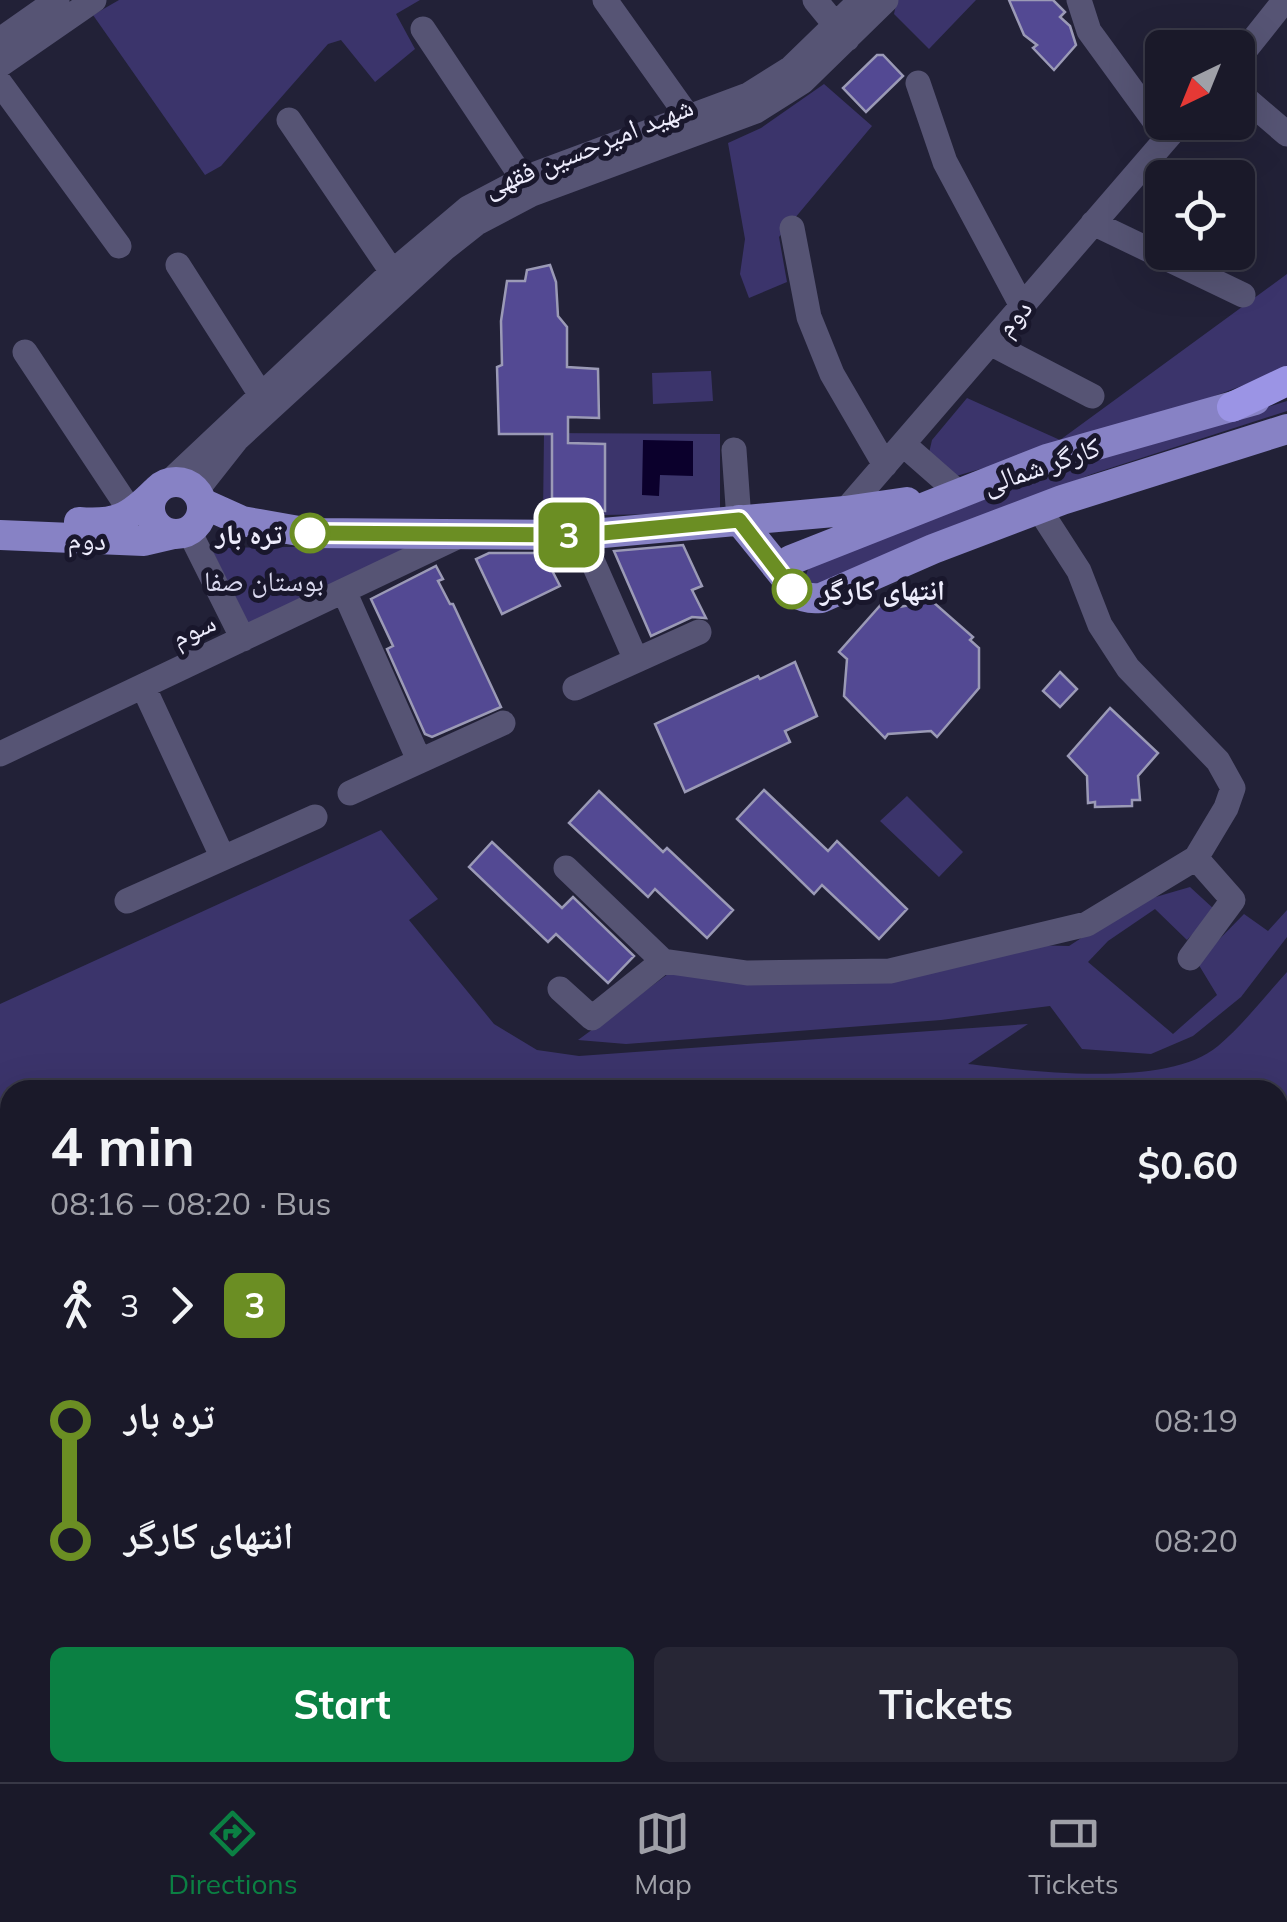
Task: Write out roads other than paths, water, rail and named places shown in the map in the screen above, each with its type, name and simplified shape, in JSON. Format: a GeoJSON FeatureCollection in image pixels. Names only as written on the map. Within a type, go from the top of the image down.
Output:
{"type":"FeatureCollection","features":[{"type":"Feature","properties":{"kind":"highway"},"geometry":{"type":"LineString","coordinates":[[1232,407],[1287,381]]}},
{"type":"Feature","properties":{"kind":"main road","name":"کارگر شمالی"},"geometry":{"type":"LineString","coordinates":[[1287,390],[1047,458],[793,566],[795,592],[812,599],[829,594],[1039,509],[1287,429]]}},
{"type":"Feature","properties":{"kind":"main road","name":"دوم"},"geometry":{"type":"LineString","coordinates":[[0,516],[96,523],[132,515],[180,492],[242,521],[310,533],[582,535],[845,511],[960,494]]}},
{"type":"Feature","properties":{"kind":"main road"},"geometry":{"type":"LineString","coordinates":[[180,492],[198,522],[181,533],[160,529],[150,516],[149,507],[180,492]]}},
{"type":"Feature","properties":{"kind":"main road"},"geometry":{"type":"LineString","coordinates":[[739,520],[793,566]]}},
{"type":"Feature","properties":{"kind":"main road","name":"دوم"},"geometry":{"type":"LineString","coordinates":[[0,535],[144,541],[181,533],[272,542],[310,533]]}},
{"type":"Feature","properties":{"kind":"street"},"geometry":{"type":"LineString","coordinates":[[0,40],[56,0]]}},
{"type":"Feature","properties":{"kind":"street"},"geometry":{"type":"LineString","coordinates":[[0,65],[94,0]]}},
{"type":"Feature","properties":{"kind":"street"},"geometry":{"type":"LineString","coordinates":[[605,0],[692,126]]}},
{"type":"Feature","properties":{"kind":"street"},"geometry":{"type":"LineString","coordinates":[[815,0],[841,33]]}},
{"type":"Feature","properties":{"kind":"street","name":"شهید امیرحسین فقهی"},"geometry":{"type":"LineString","coordinates":[[180,492],[267,401],[396,280],[529,186],[692,126],[756,110],[802,82],[841,33],[861,0]]}},
{"type":"Feature","properties":{"kind":"street","name":"شهید امیرحسین فقهی"},"geometry":{"type":"LineString","coordinates":[[841,33],[886,0]]}},
{"type":"Feature","properties":{"kind":"street"},"geometry":{"type":"LineString","coordinates":[[1079,0],[1089,31],[1145,96]]}},
{"type":"Feature","properties":{"kind":"street"},"geometry":{"type":"LineString","coordinates":[[1255,38],[1286,0]]}},
{"type":"Feature","properties":{"kind":"street"},"geometry":{"type":"LineString","coordinates":[[424,29],[529,186]]}},
{"type":"Feature","properties":{"kind":"street"},"geometry":{"type":"LineString","coordinates":[[0,83],[119,246]]}},
{"type":"Feature","properties":{"kind":"street"},"geometry":{"type":"LineString","coordinates":[[918,83],[945,162],[1022,306]]}},
{"type":"Feature","properties":{"kind":"street"},"geometry":{"type":"LineString","coordinates":[[1255,107],[1287,134]]}},
{"type":"Feature","properties":{"kind":"street"},"geometry":{"type":"LineString","coordinates":[[289,120],[396,280]]}},
{"type":"Feature","properties":{"kind":"street","name":"دوم"},"geometry":{"type":"LineString","coordinates":[[845,511],[1165,140]]}},
{"type":"Feature","properties":{"kind":"street"},"geometry":{"type":"LineString","coordinates":[[1094,223],[1243,296]]}},
{"type":"Feature","properties":{"kind":"street"},"geometry":{"type":"LineString","coordinates":[[792,228],[809,317],[832,374],[884,465]]}},
{"type":"Feature","properties":{"kind":"street"},"geometry":{"type":"LineString","coordinates":[[178,265],[267,401]]}},
{"type":"Feature","properties":{"kind":"street"},"geometry":{"type":"LineString","coordinates":[[990,343],[1092,396]]}},
{"type":"Feature","properties":{"kind":"street"},"geometry":{"type":"LineString","coordinates":[[25,352],[132,515]]}},
{"type":"Feature","properties":{"kind":"street"},"geometry":{"type":"LineString","coordinates":[[903,444],[960,494]]}},
{"type":"Feature","properties":{"kind":"street"},"geometry":{"type":"LineString","coordinates":[[734,450],[739,520]]}},
{"type":"Feature","properties":{"kind":"street"},"geometry":{"type":"LineString","coordinates":[[566,868],[663,961],[746,973],[890,971],[1086,924],[1196,858],[1226,808],[1233,788],[1218,761],[1128,668],[1100,625],[1080,571],[1039,509]]}},
{"type":"Feature","properties":{"kind":"street"},"geometry":{"type":"LineString","coordinates":[[181,533],[243,639]]}},
{"type":"Feature","properties":{"kind":"street","name":"سوم"},"geometry":{"type":"LineString","coordinates":[[0,754],[465,533]]}},
{"type":"Feature","properties":{"kind":"street"},"geometry":{"type":"LineString","coordinates":[[582,535],[636,660]]}},
{"type":"Feature","properties":{"kind":"street"},"geometry":{"type":"LineString","coordinates":[[344,591],[419,760]]}},
{"type":"Feature","properties":{"kind":"street"},"geometry":{"type":"LineString","coordinates":[[575,688],[699,632]]}},
{"type":"Feature","properties":{"kind":"street"},"geometry":{"type":"LineString","coordinates":[[143,686],[222,856]]}},
{"type":"Feature","properties":{"kind":"street"},"geometry":{"type":"LineString","coordinates":[[350,793],[502,723]]}},
{"type":"Feature","properties":{"kind":"street"},"geometry":{"type":"LineString","coordinates":[[127,901],[315,817]]}},
{"type":"Feature","properties":{"kind":"street"},"geometry":{"type":"LineString","coordinates":[[1190,958],[1233,900],[1196,858]]}},
{"type":"Feature","properties":{"kind":"street"},"geometry":{"type":"LineString","coordinates":[[560,990],[592,1018],[663,961]]}},
{"type":"Feature","properties":{"kind":"place","name":"تره بار"},"geometry":{"type":"Point","coordinates":[310,533]}},
{"type":"Feature","properties":{"kind":"place","name":"انتهای کارگر"},"geometry":{"type":"Point","coordinates":[792,589]}},
{"type":"Feature","properties":{"kind":"park label","name":"بوستان صفا"},"geometry":{"type":"Point","coordinates":[264,580]}}]}
